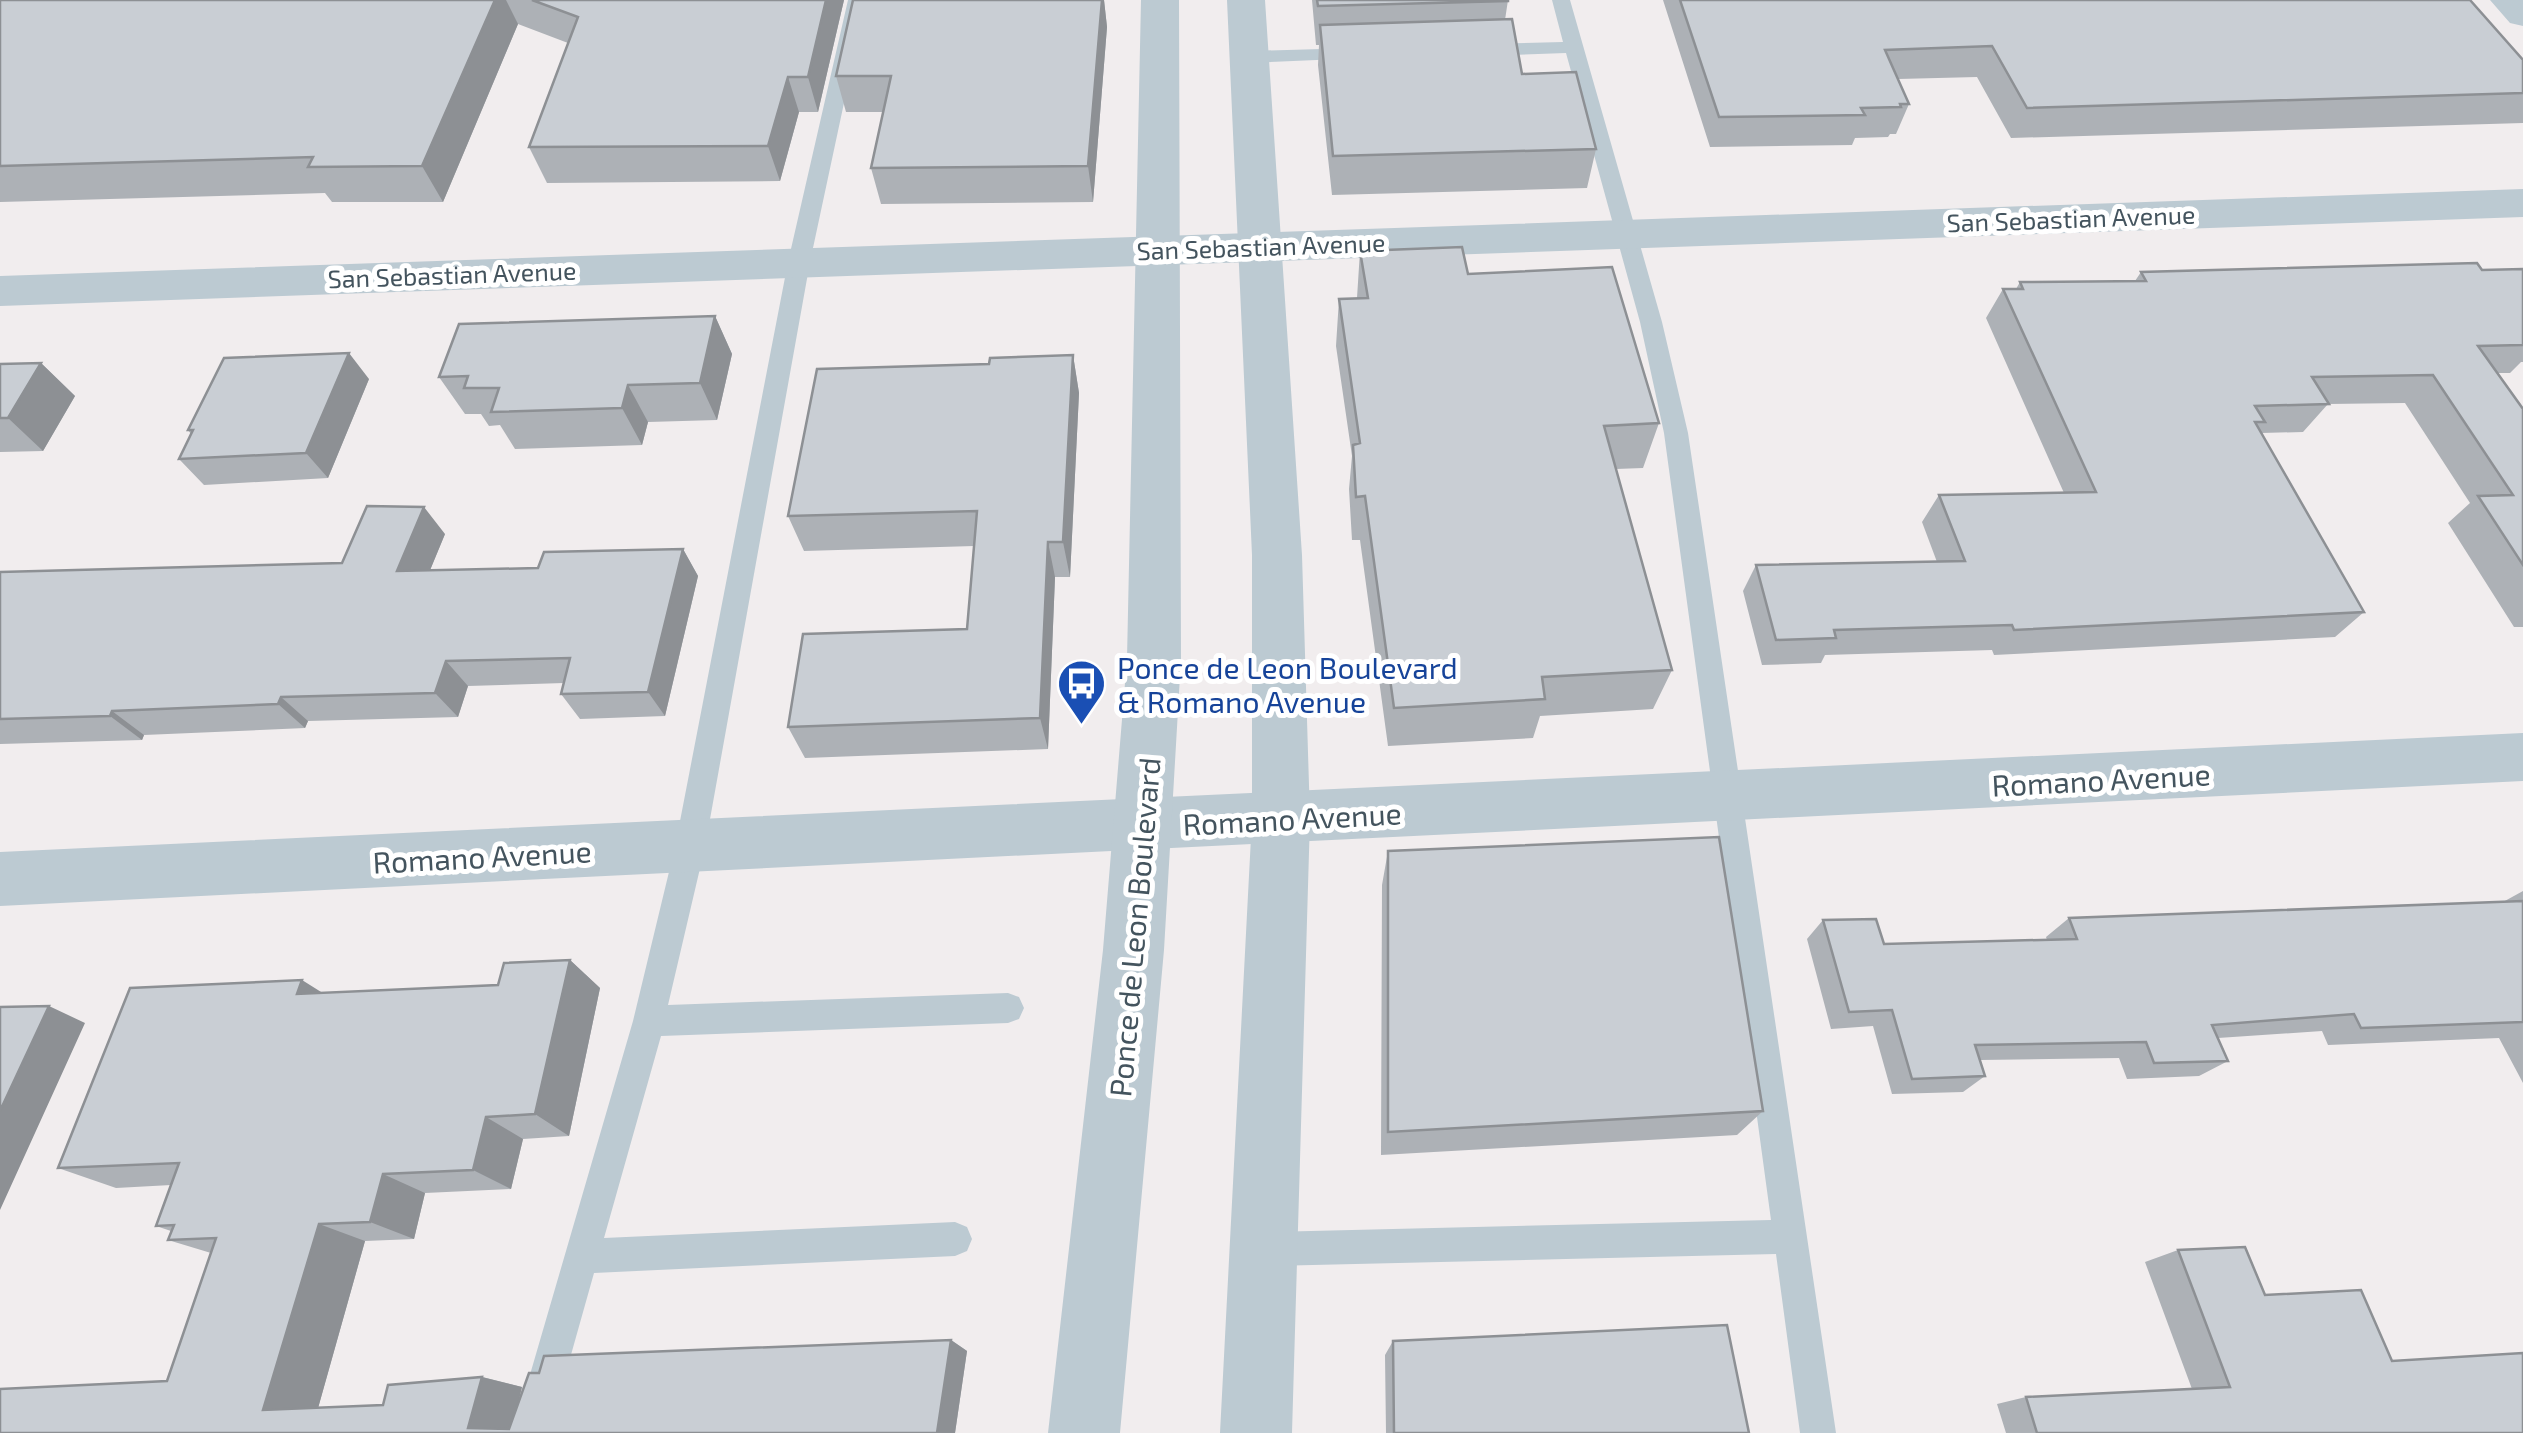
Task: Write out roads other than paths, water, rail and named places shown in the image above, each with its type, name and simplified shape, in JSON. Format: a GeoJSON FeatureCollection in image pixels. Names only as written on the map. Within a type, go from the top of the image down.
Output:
{"type":"FeatureCollection","features":[{"type":"Feature","properties":{"kind":"street","name":"Ponce de Leon Boulevard"},"geometry":{"type":"LineString","coordinates":[[1084,1433],[1145,824],[1154,659],[1160,0]]}},
{"type":"Feature","properties":{"kind":"street"},"geometry":{"type":"LineString","coordinates":[[1246,0],[1277,555],[1281,818],[1256,1433]]}},
{"type":"Feature","properties":{"kind":"street"},"geometry":{"type":"LineString","coordinates":[[2509,0],[2523,15]]}},
{"type":"Feature","properties":{"kind":"street","name":"San Sebastian Avenue"},"geometry":{"type":"LineString","coordinates":[[0,291],[2523,203]]}},
{"type":"Feature","properties":{"kind":"street","name":"Romano Avenue"},"geometry":{"type":"LineString","coordinates":[[0,879],[2523,757]]}},
{"type":"Feature","properties":{"kind":"lane"},"geometry":{"type":"LineString","coordinates":[[531,1433],[649,1021],[690,846],[799,262],[857,0]]}},
{"type":"Feature","properties":{"kind":"lane"},"geometry":{"type":"LineString","coordinates":[[1561,0],[1651,322],[1676,433],[1818,1433]]}},
{"type":"Feature","properties":{"kind":"lane"},"geometry":{"type":"LineString","coordinates":[[1455,51],[1572,47]]}},
{"type":"Feature","properties":{"kind":"lane"},"geometry":{"type":"LineString","coordinates":[[1249,57],[1377,54]]}},
{"type":"Feature","properties":{"kind":"lane"},"geometry":{"type":"LineString","coordinates":[[649,1021],[1008,1008]]}},
{"type":"Feature","properties":{"kind":"lane"},"geometry":{"type":"LineString","coordinates":[[1266,1249],[1788,1238]]}},
{"type":"Feature","properties":{"kind":"lane"},"geometry":{"type":"LineString","coordinates":[[582,1256],[955,1239]]}},
{"type":"Feature","properties":{"kind":"place","name":"Ponce de Leon Boulevard & Romano Avenue"},"geometry":{"type":"Point","coordinates":[1082,726]}}]}
